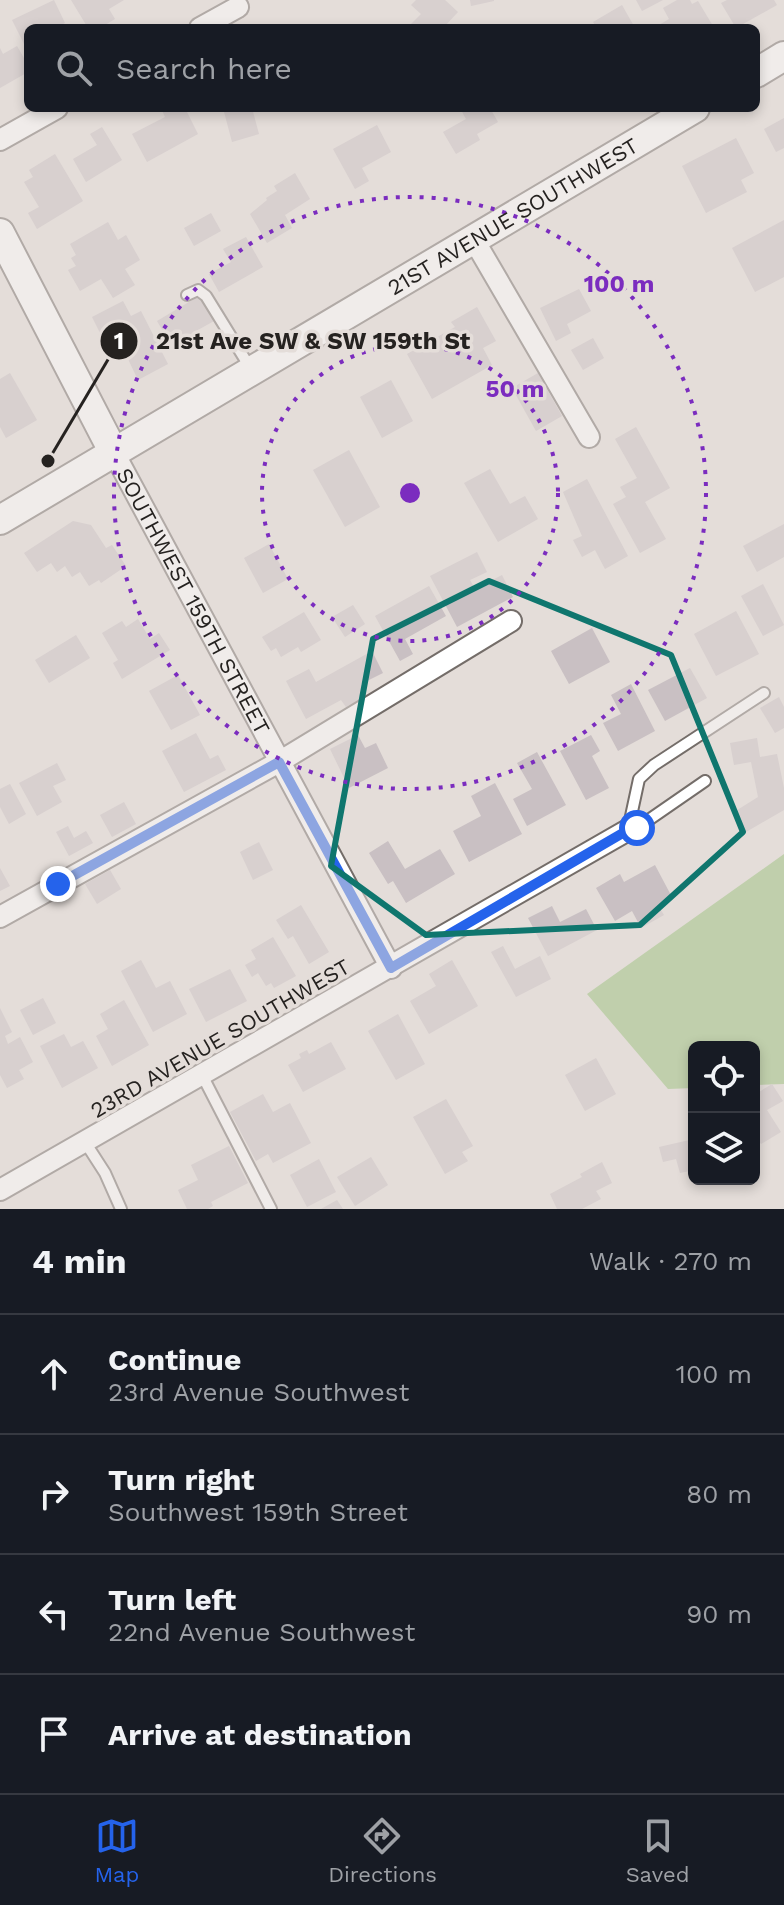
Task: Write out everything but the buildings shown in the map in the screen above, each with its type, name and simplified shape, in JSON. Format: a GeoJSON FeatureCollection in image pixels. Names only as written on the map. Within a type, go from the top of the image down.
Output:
{"type":"FeatureCollection","features":[{"type":"Feature","properties":{"kind":"street"},"geometry":{"type":"LineString","coordinates":[[207,24],[238,7]]}},
{"type":"Feature","properties":{"kind":"street"},"geometry":{"type":"LineString","coordinates":[[760,71],[784,56]]}},
{"type":"Feature","properties":{"kind":"street"},"geometry":{"type":"LineString","coordinates":[[0,140],[50,112]]}},
{"type":"Feature","properties":{"kind":"street","name":"21ST AVENUE SOUTHWEST"},"geometry":{"type":"LineString","coordinates":[[0,520],[688,112]]}},
{"type":"Feature","properties":{"kind":"street","name":"SOUTHWEST 159TH STREET"},"geometry":{"type":"LineString","coordinates":[[0,233],[114,453],[391,968]]}},
{"type":"Feature","properties":{"kind":"street"},"geometry":{"type":"LineString","coordinates":[[474,240],[589,437]]}},
{"type":"Feature","properties":{"kind":"street"},"geometry":{"type":"LineString","coordinates":[[0,917],[279,762],[511,621]]}},
{"type":"Feature","properties":{"kind":"street","name":"23RD AVENUE SOUTHWEST"},"geometry":{"type":"LineString","coordinates":[[0,1190],[628,830]]}},
{"type":"Feature","properties":{"kind":"lane"},"geometry":{"type":"LineString","coordinates":[[187,295],[198,290],[206,296],[252,371]]}},
{"type":"Feature","properties":{"kind":"lane"},"geometry":{"type":"LineString","coordinates":[[705,781],[657,816],[628,830],[639,779],[654,765],[764,693]]}},
{"type":"Feature","properties":{"kind":"lane"},"geometry":{"type":"LineString","coordinates":[[202,1075],[271,1209]]}},
{"type":"Feature","properties":{"kind":"lane"},"geometry":{"type":"LineString","coordinates":[[85,1142],[105,1173],[121,1209]]}},
{"type":"Feature","properties":{"kind":"highlighted area"},"geometry":{"type":"Polygon","coordinates":[[[489,581],[671,655],[743,832],[640,925],[426,935],[331,866],[373,639],[489,581]]]}},
{"type":"Feature","properties":{"kind":"green space"},"geometry":{"type":"Polygon","coordinates":[[[784,854],[784,1084],[760,1085],[760,1041],[688,1041],[688,1088],[668,1089],[587,994],[784,854]]]}},
{"type":"Feature","properties":{"kind":"place","name":"21st Ave SW & SW 159th St"},"geometry":{"type":"Point","coordinates":[48,461]}},
{"type":"Feature","properties":{"kind":"route"},"geometry":{"type":"LineString","coordinates":[[58,884],[279,762],[391,968],[628,830],[637,828]]}}]}
